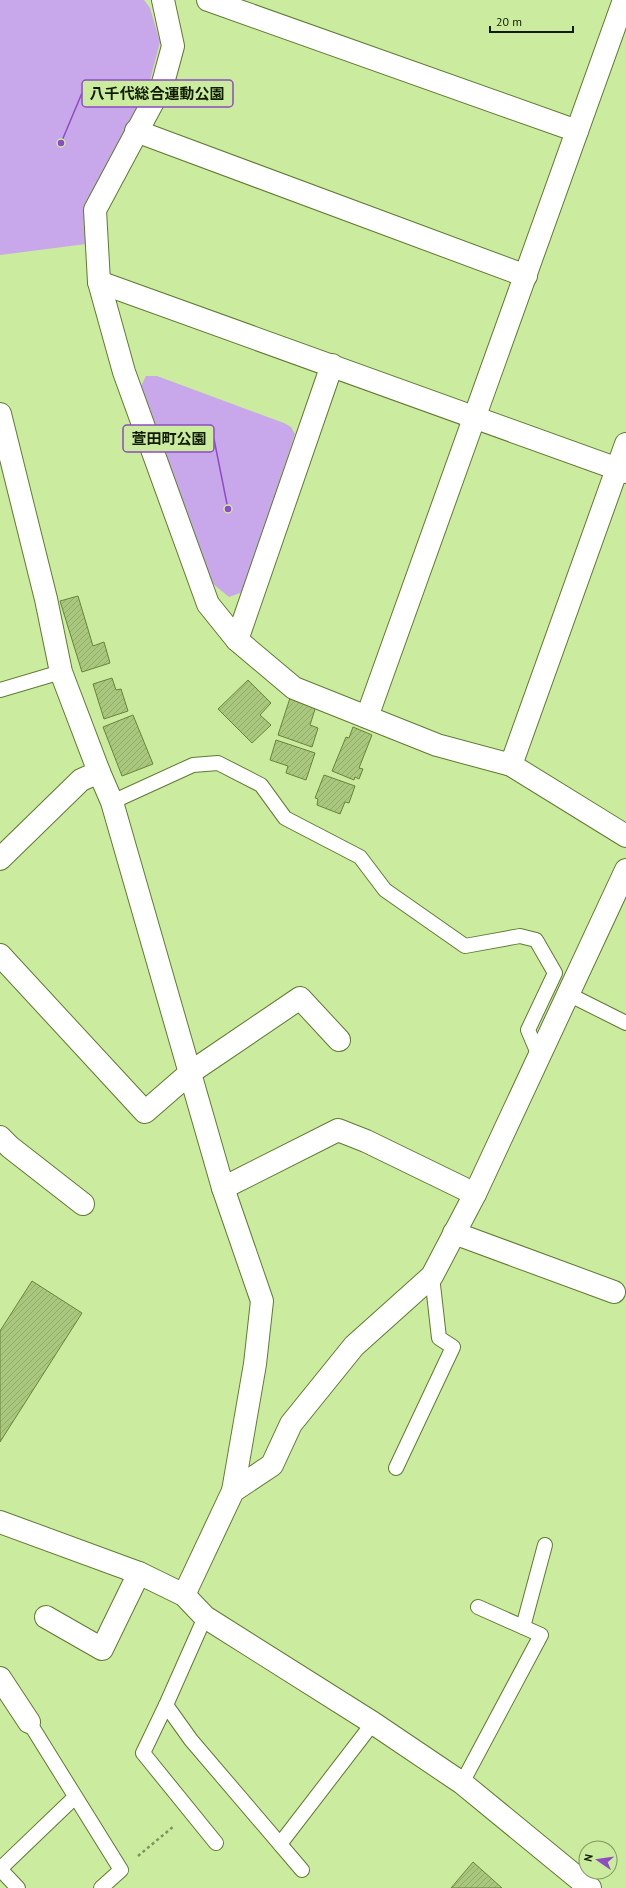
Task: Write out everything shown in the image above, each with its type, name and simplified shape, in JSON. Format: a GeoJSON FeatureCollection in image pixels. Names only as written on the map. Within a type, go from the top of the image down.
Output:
{"type":"FeatureCollection","features":[{"type":"Feature","properties":{"kind":"street"},"geometry":{"type":"LineString","coordinates":[[163,0],[173,46],[163,83],[94,210],[99,282],[124,372],[208,604],[238,640],[294,688],[437,745],[511,765],[626,836]]}},
{"type":"Feature","properties":{"kind":"street"},"geometry":{"type":"LineString","coordinates":[[208,0],[577,131]]}},
{"type":"Feature","properties":{"kind":"street"},"geometry":{"type":"LineString","coordinates":[[367,717],[624,0]]}},
{"type":"Feature","properties":{"kind":"street"},"geometry":{"type":"LineString","coordinates":[[136,131],[526,276]]}},
{"type":"Feature","properties":{"kind":"street"},"geometry":{"type":"LineString","coordinates":[[99,282],[622,470]]}},
{"type":"Feature","properties":{"kind":"street"},"geometry":{"type":"LineString","coordinates":[[238,640],[332,365]]}},
{"type":"Feature","properties":{"kind":"street"},"geometry":{"type":"LineString","coordinates":[[0,414],[37,562],[62,672],[99,772],[112,802],[191,1072],[223,1188],[262,1301],[255,1364],[233,1492],[184,1595]]}},
{"type":"Feature","properties":{"kind":"street"},"geometry":{"type":"LineString","coordinates":[[511,765],[622,470],[626,444]]}},
{"type":"Feature","properties":{"kind":"street"},"geometry":{"type":"LineString","coordinates":[[0,859],[81,780],[99,772]]}},
{"type":"Feature","properties":{"kind":"street"},"geometry":{"type":"LineString","coordinates":[[233,1492],[272,1465],[291,1424],[354,1346],[432,1276],[475,1194],[626,870]]}},
{"type":"Feature","properties":{"kind":"street"},"geometry":{"type":"LineString","coordinates":[[0,955],[145,1112],[191,1072],[300,998],[339,1040]]}},
{"type":"Feature","properties":{"kind":"street"},"geometry":{"type":"LineString","coordinates":[[223,1188],[338,1130],[366,1141],[475,1194]]}},
{"type":"Feature","properties":{"kind":"street"},"geometry":{"type":"LineString","coordinates":[[0,1137],[10,1147],[83,1204]]}},
{"type":"Feature","properties":{"kind":"street"},"geometry":{"type":"LineString","coordinates":[[454,1233],[614,1292]]}},
{"type":"Feature","properties":{"kind":"street"},"geometry":{"type":"LineString","coordinates":[[0,1522],[139,1573],[184,1595],[205,1618],[373,1723],[462,1783],[590,1888]]}},
{"type":"Feature","properties":{"kind":"street"},"geometry":{"type":"LineString","coordinates":[[46,1617],[102,1649],[139,1573]]}},
{"type":"Feature","properties":{"kind":"street"},"geometry":{"type":"LineString","coordinates":[[0,1678],[28,1722]]}},
{"type":"Feature","properties":{"kind":"lane"},"geometry":{"type":"LineString","coordinates":[[0,690],[62,672]]}},
{"type":"Feature","properties":{"kind":"lane"},"geometry":{"type":"LineString","coordinates":[[112,802],[193,765],[218,763],[261,785],[286,818],[360,857],[385,890],[465,946],[520,936],[536,940],[555,973],[528,1030],[539,1056]]}},
{"type":"Feature","properties":{"kind":"lane"},"geometry":{"type":"LineString","coordinates":[[568,994],[626,1023]]}},
{"type":"Feature","properties":{"kind":"lane"},"geometry":{"type":"LineString","coordinates":[[396,1468],[453,1348],[439,1338],[432,1276]]}},
{"type":"Feature","properties":{"kind":"lane"},"geometry":{"type":"LineString","coordinates":[[523,1627],[545,1545]]}},
{"type":"Feature","properties":{"kind":"lane"},"geometry":{"type":"LineString","coordinates":[[462,1783],[541,1635],[478,1607]]}},
{"type":"Feature","properties":{"kind":"lane"},"geometry":{"type":"LineString","coordinates":[[205,1618],[143,1753],[216,1843]]}},
{"type":"Feature","properties":{"kind":"lane"},"geometry":{"type":"LineString","coordinates":[[166,1705],[191,1740],[302,1870]]}},
{"type":"Feature","properties":{"kind":"lane"},"geometry":{"type":"LineString","coordinates":[[28,1722],[121,1870],[101,1888]]}},
{"type":"Feature","properties":{"kind":"lane"},"geometry":{"type":"LineString","coordinates":[[280,1844],[373,1723]]}},
{"type":"Feature","properties":{"kind":"lane"},"geometry":{"type":"LineString","coordinates":[[18,1888],[0,1870],[75,1797]]}},
{"type":"Feature","properties":{"kind":"path"},"geometry":{"type":"LineString","coordinates":[[121,1870],[191,1812]]}},
{"type":"Feature","properties":{"kind":"shaded area"},"geometry":{"type":"Polygon","coordinates":[[[0,0],[144,0],[150,8],[160,42],[148,88],[133,114],[86,244],[0,255],[0,0]]]}},
{"type":"Feature","properties":{"kind":"shaded area"},"geometry":{"type":"Polygon","coordinates":[[[146,376],[157,376],[284,423],[291,427],[295,434],[243,592],[229,597],[212,583],[141,386],[146,376]]]}},
{"type":"Feature","properties":{"kind":"building"},"geometry":{"type":"Polygon","coordinates":[[[78,596],[93,646],[104,642],[110,663],[82,672],[60,601],[78,596]]]}},
{"type":"Feature","properties":{"kind":"building"},"geometry":{"type":"Polygon","coordinates":[[[112,678],[116,690],[121,689],[128,711],[104,719],[93,684],[112,678]]]}},
{"type":"Feature","properties":{"kind":"building"},"geometry":{"type":"Polygon","coordinates":[[[248,680],[271,703],[260,715],[271,725],[252,743],[218,709],[248,680]]]}},
{"type":"Feature","properties":{"kind":"building"},"geometry":{"type":"Polygon","coordinates":[[[290,698],[316,706],[310,725],[318,728],[312,747],[278,735],[290,698]]]}},
{"type":"Feature","properties":{"kind":"building"},"geometry":{"type":"Polygon","coordinates":[[[133,715],[153,764],[122,776],[103,727],[133,715]]]}},
{"type":"Feature","properties":{"kind":"building"},"geometry":{"type":"Polygon","coordinates":[[[353,727],[372,735],[359,768],[363,769],[359,779],[355,777],[354,780],[332,771],[346,737],[349,738],[353,727]]]}},
{"type":"Feature","properties":{"kind":"building"},"geometry":{"type":"Polygon","coordinates":[[[276,740],[315,753],[306,780],[286,773],[288,766],[270,760],[276,740]]]}},
{"type":"Feature","properties":{"kind":"building"},"geometry":{"type":"Polygon","coordinates":[[[324,775],[355,786],[349,803],[345,802],[340,814],[317,805],[318,799],[315,798],[324,775]]]}},
{"type":"Feature","properties":{"kind":"building"},"geometry":{"type":"Polygon","coordinates":[[[32,1281],[82,1313],[0,1442],[0,1331],[32,1281]]]}},
{"type":"Feature","properties":{"kind":"building"},"geometry":{"type":"Polygon","coordinates":[[[473,1862],[502,1888],[451,1888],[473,1862]]]}},
{"type":"Feature","properties":{"kind":"place","name":"八千代総合運動公園"},"geometry":{"type":"Point","coordinates":[61,143]}},
{"type":"Feature","properties":{"kind":"place","name":"萱田町公園"},"geometry":{"type":"Point","coordinates":[228,509]}}]}
